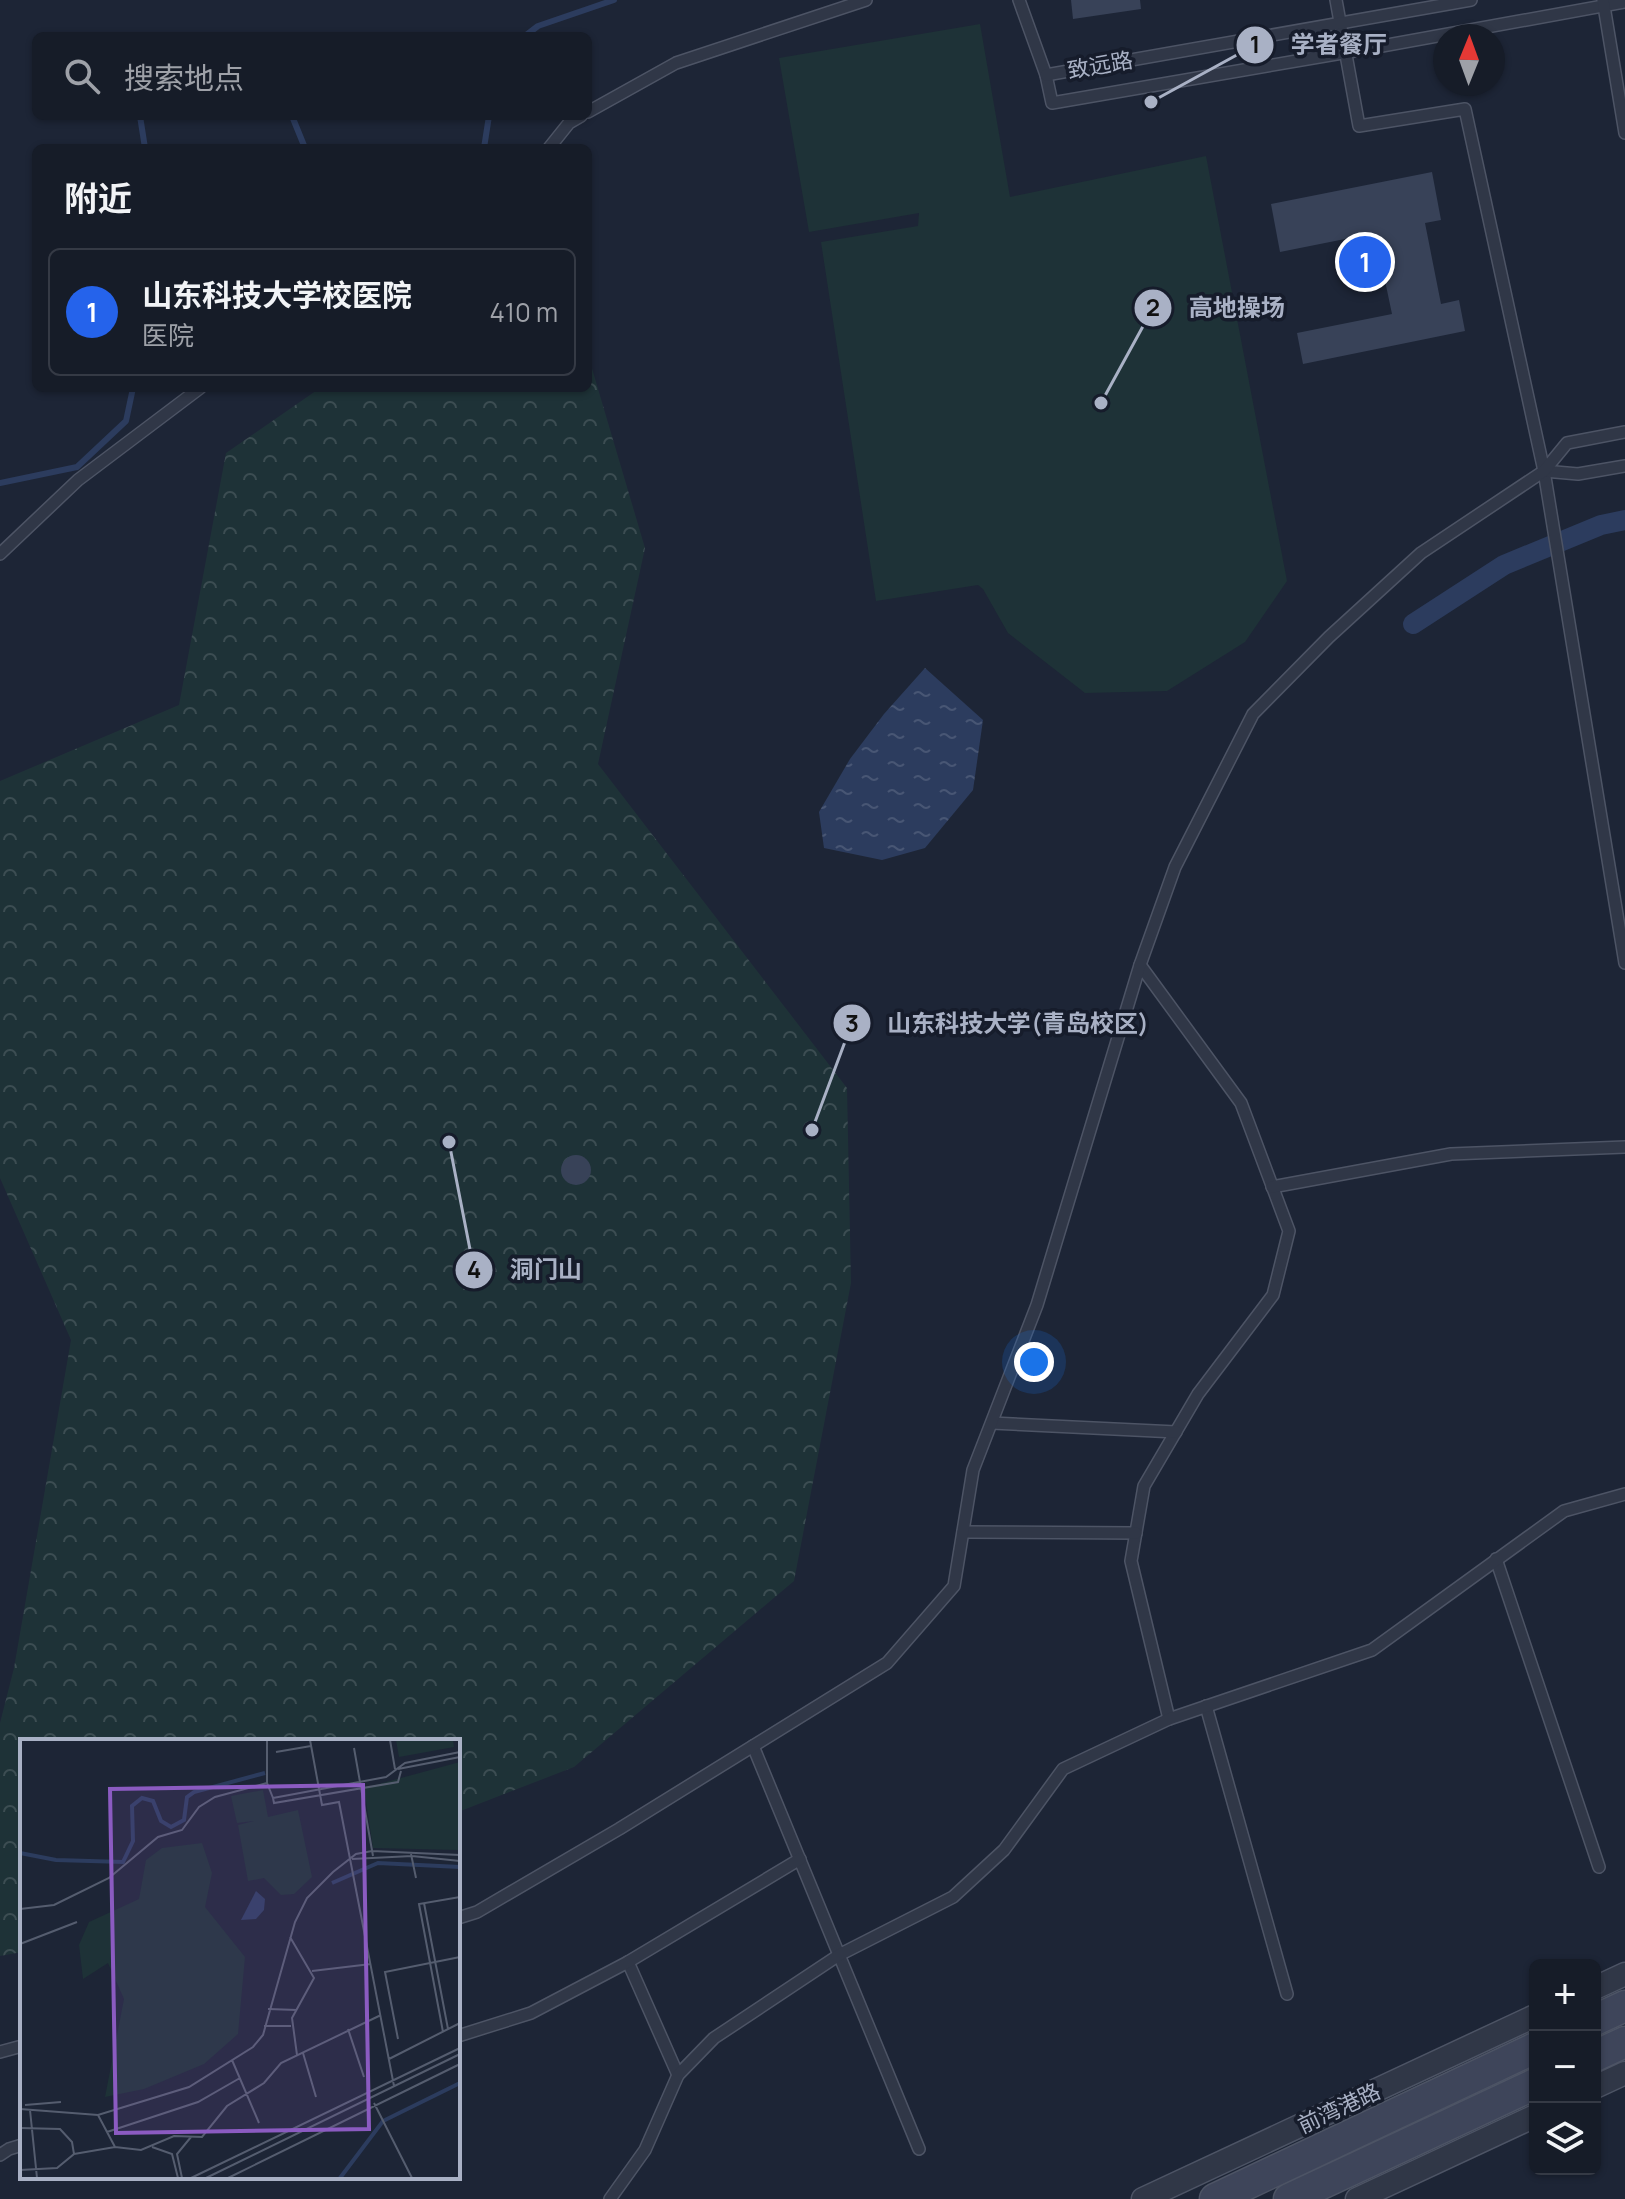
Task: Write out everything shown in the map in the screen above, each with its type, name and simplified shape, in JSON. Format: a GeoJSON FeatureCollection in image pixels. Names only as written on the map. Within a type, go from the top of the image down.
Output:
{"type":"FeatureCollection","features":[{"type":"Feature","properties":{"kind":"main road"},"geometry":{"type":"LineString","coordinates":[[1601,2017],[1625,2006]]}},
{"type":"Feature","properties":{"kind":"main road"},"geometry":{"type":"LineString","coordinates":[[1601,2053],[1625,2042]]}},
{"type":"Feature","properties":{"kind":"main road","name":"前湾港路"},"geometry":{"type":"LineString","coordinates":[[1215,2199],[1529,2051]]}},
{"type":"Feature","properties":{"kind":"main road"},"geometry":{"type":"LineString","coordinates":[[1289,2199],[1529,2087]]}},
{"type":"Feature","properties":{"kind":"street"},"geometry":{"type":"LineString","coordinates":[[1601,1985],[1625,1974]]}},
{"type":"Feature","properties":{"kind":"street","name":"前湾港路"},"geometry":{"type":"LineString","coordinates":[[1143,2199],[1529,2019]]}},
{"type":"Feature","properties":{"kind":"street"},"geometry":{"type":"LineString","coordinates":[[1601,2084],[1625,2073]]}},
{"type":"Feature","properties":{"kind":"street"},"geometry":{"type":"LineString","coordinates":[[1357,2199],[1529,2119]]}},
{"type":"Feature","properties":{"kind":"lane"},"geometry":{"type":"LineString","coordinates":[[592,110],[676,63],[866,0]]}},
{"type":"Feature","properties":{"kind":"lane"},"geometry":{"type":"LineString","coordinates":[[1019,0],[1046,75]]}},
{"type":"Feature","properties":{"kind":"lane"},"geometry":{"type":"LineString","coordinates":[[1336,0],[1359,126],[1465,109],[1544,471],[1625,963]]}},
{"type":"Feature","properties":{"kind":"lane","name":"致远路"},"geometry":{"type":"LineString","coordinates":[[1471,0],[1046,75],[1052,103],[1345,53],[1603,3],[1625,2]]}},
{"type":"Feature","properties":{"kind":"lane"},"geometry":{"type":"LineString","coordinates":[[1603,3],[1625,133]]}},
{"type":"Feature","properties":{"kind":"lane"},"geometry":{"type":"LineString","coordinates":[[552,144],[574,120]]}},
{"type":"Feature","properties":{"kind":"lane"},"geometry":{"type":"LineString","coordinates":[[0,554],[78,480],[195,392]]}},
{"type":"Feature","properties":{"kind":"lane"},"geometry":{"type":"LineString","coordinates":[[460,1917],[477,1912],[887,1663],[954,1586],[973,1470],[1037,1305],[1140,965],[1175,867],[1253,714],[1329,637],[1421,553],[1544,471],[1567,443],[1625,432]]}},
{"type":"Feature","properties":{"kind":"lane"},"geometry":{"type":"LineString","coordinates":[[1544,471],[1578,474],[1625,466]]}},
{"type":"Feature","properties":{"kind":"lane"},"geometry":{"type":"LineString","coordinates":[[1140,965],[1241,1103],[1289,1231],[1273,1295],[1198,1394],[1144,1486],[1131,1561],[1169,1719]]}},
{"type":"Feature","properties":{"kind":"lane"},"geometry":{"type":"LineString","coordinates":[[1272,1187],[1451,1154],[1625,1147]]}},
{"type":"Feature","properties":{"kind":"lane"},"geometry":{"type":"LineString","coordinates":[[992,1423],[1176,1432]]}},
{"type":"Feature","properties":{"kind":"lane"},"geometry":{"type":"LineString","coordinates":[[610,2199],[645,2150],[678,2075],[714,2038],[839,1955],[953,1897],[1004,1850],[1063,1769],[1169,1719],[1372,1650],[1564,1511],[1625,1494]]}},
{"type":"Feature","properties":{"kind":"lane"},"geometry":{"type":"LineString","coordinates":[[963,1532],[1136,1533]]}},
{"type":"Feature","properties":{"kind":"lane"},"geometry":{"type":"LineString","coordinates":[[1496,1559],[1599,1867]]}},
{"type":"Feature","properties":{"kind":"lane"},"geometry":{"type":"LineString","coordinates":[[1206,1706],[1287,1994]]}},
{"type":"Feature","properties":{"kind":"lane"},"geometry":{"type":"LineString","coordinates":[[753,1746],[919,2149]]}},
{"type":"Feature","properties":{"kind":"lane"},"geometry":{"type":"LineString","coordinates":[[460,2035],[531,2013],[628,1962],[800,1859]]}},
{"type":"Feature","properties":{"kind":"lane"},"geometry":{"type":"LineString","coordinates":[[628,1962],[678,2075]]}},
{"type":"Feature","properties":{"kind":"lane"},"geometry":{"type":"LineString","coordinates":[[0,2052],[20,2047]]}},
{"type":"Feature","properties":{"kind":"lane"},"geometry":{"type":"LineString","coordinates":[[0,2155],[20,2146]]}},
{"type":"Feature","properties":{"kind":"green space"},"geometry":{"type":"Polygon","coordinates":[[[980,24],[1010,197],[1206,156],[1287,581],[1245,642],[1167,691],[1085,693],[1008,633],[978,585],[876,601],[821,242],[918,226],[919,213],[809,232],[779,58],[980,24]]]}},
{"type":"Feature","properties":{"kind":"green space"},"geometry":{"type":"Polygon","coordinates":[[[592,369],[645,548],[598,764],[847,1088],[851,1283],[794,1581],[574,1767],[460,1811],[460,1739],[20,1739],[20,1952],[0,1956],[0,1723],[14,1668],[71,1340],[0,1178],[0,781],[179,705],[226,453],[314,392],[592,392],[592,369]]]}},
{"type":"Feature","properties":{"kind":"water"},"geometry":{"type":"Polygon","coordinates":[[[925,668],[983,720],[973,790],[925,848],[882,860],[824,848],[819,812],[850,759],[925,668]]]}},
{"type":"Feature","properties":{"kind":"building"},"geometry":{"type":"Polygon","coordinates":[[[1071,0],[1140,0],[1141,9],[1073,19],[1071,0]]]}},
{"type":"Feature","properties":{"kind":"building"},"geometry":{"type":"Polygon","coordinates":[[[1432,172],[1441,220],[1425,223],[1441,304],[1459,300],[1465,331],[1303,364],[1297,333],[1392,314],[1375,233],[1280,252],[1271,204],[1432,172]]]}},
{"type":"Feature","properties":{"kind":"building"},"geometry":{"type":"Polygon","coordinates":[[[576,1155],[587,1159],[591,1170],[587,1181],[576,1185],[565,1181],[561,1170],[565,1159],[576,1155]]]}},
{"type":"Feature","properties":{"kind":"waterway"},"geometry":{"type":"LineString","coordinates":[[530,32],[538,26],[614,0]]}},
{"type":"Feature","properties":{"kind":"waterway"},"geometry":{"type":"LineString","coordinates":[[141,120],[144,144]]}},
{"type":"Feature","properties":{"kind":"waterway"},"geometry":{"type":"LineString","coordinates":[[294,120],[303,144]]}},
{"type":"Feature","properties":{"kind":"waterway"},"geometry":{"type":"LineString","coordinates":[[485,144],[488,120]]}},
{"type":"Feature","properties":{"kind":"waterway"},"geometry":{"type":"LineString","coordinates":[[0,483],[77,467],[126,421],[132,392]]}},
{"type":"Feature","properties":{"kind":"waterway"},"geometry":{"type":"LineString","coordinates":[[1413,624],[1504,565],[1601,525],[1625,520]]}},
{"type":"Feature","properties":{"kind":"place","name":"学者餐厅"},"geometry":{"type":"Point","coordinates":[1151,102]}},
{"type":"Feature","properties":{"kind":"place","name":"山东科技大学校医院"},"geometry":{"type":"Point","coordinates":[1365,262]}},
{"type":"Feature","properties":{"kind":"place","name":"高地操场"},"geometry":{"type":"Point","coordinates":[1101,403]}},
{"type":"Feature","properties":{"kind":"place","name":"山东科技大学(青岛校区)"},"geometry":{"type":"Point","coordinates":[812,1130]}},
{"type":"Feature","properties":{"kind":"place","name":"洞门山"},"geometry":{"type":"Point","coordinates":[449,1142]}}]}
